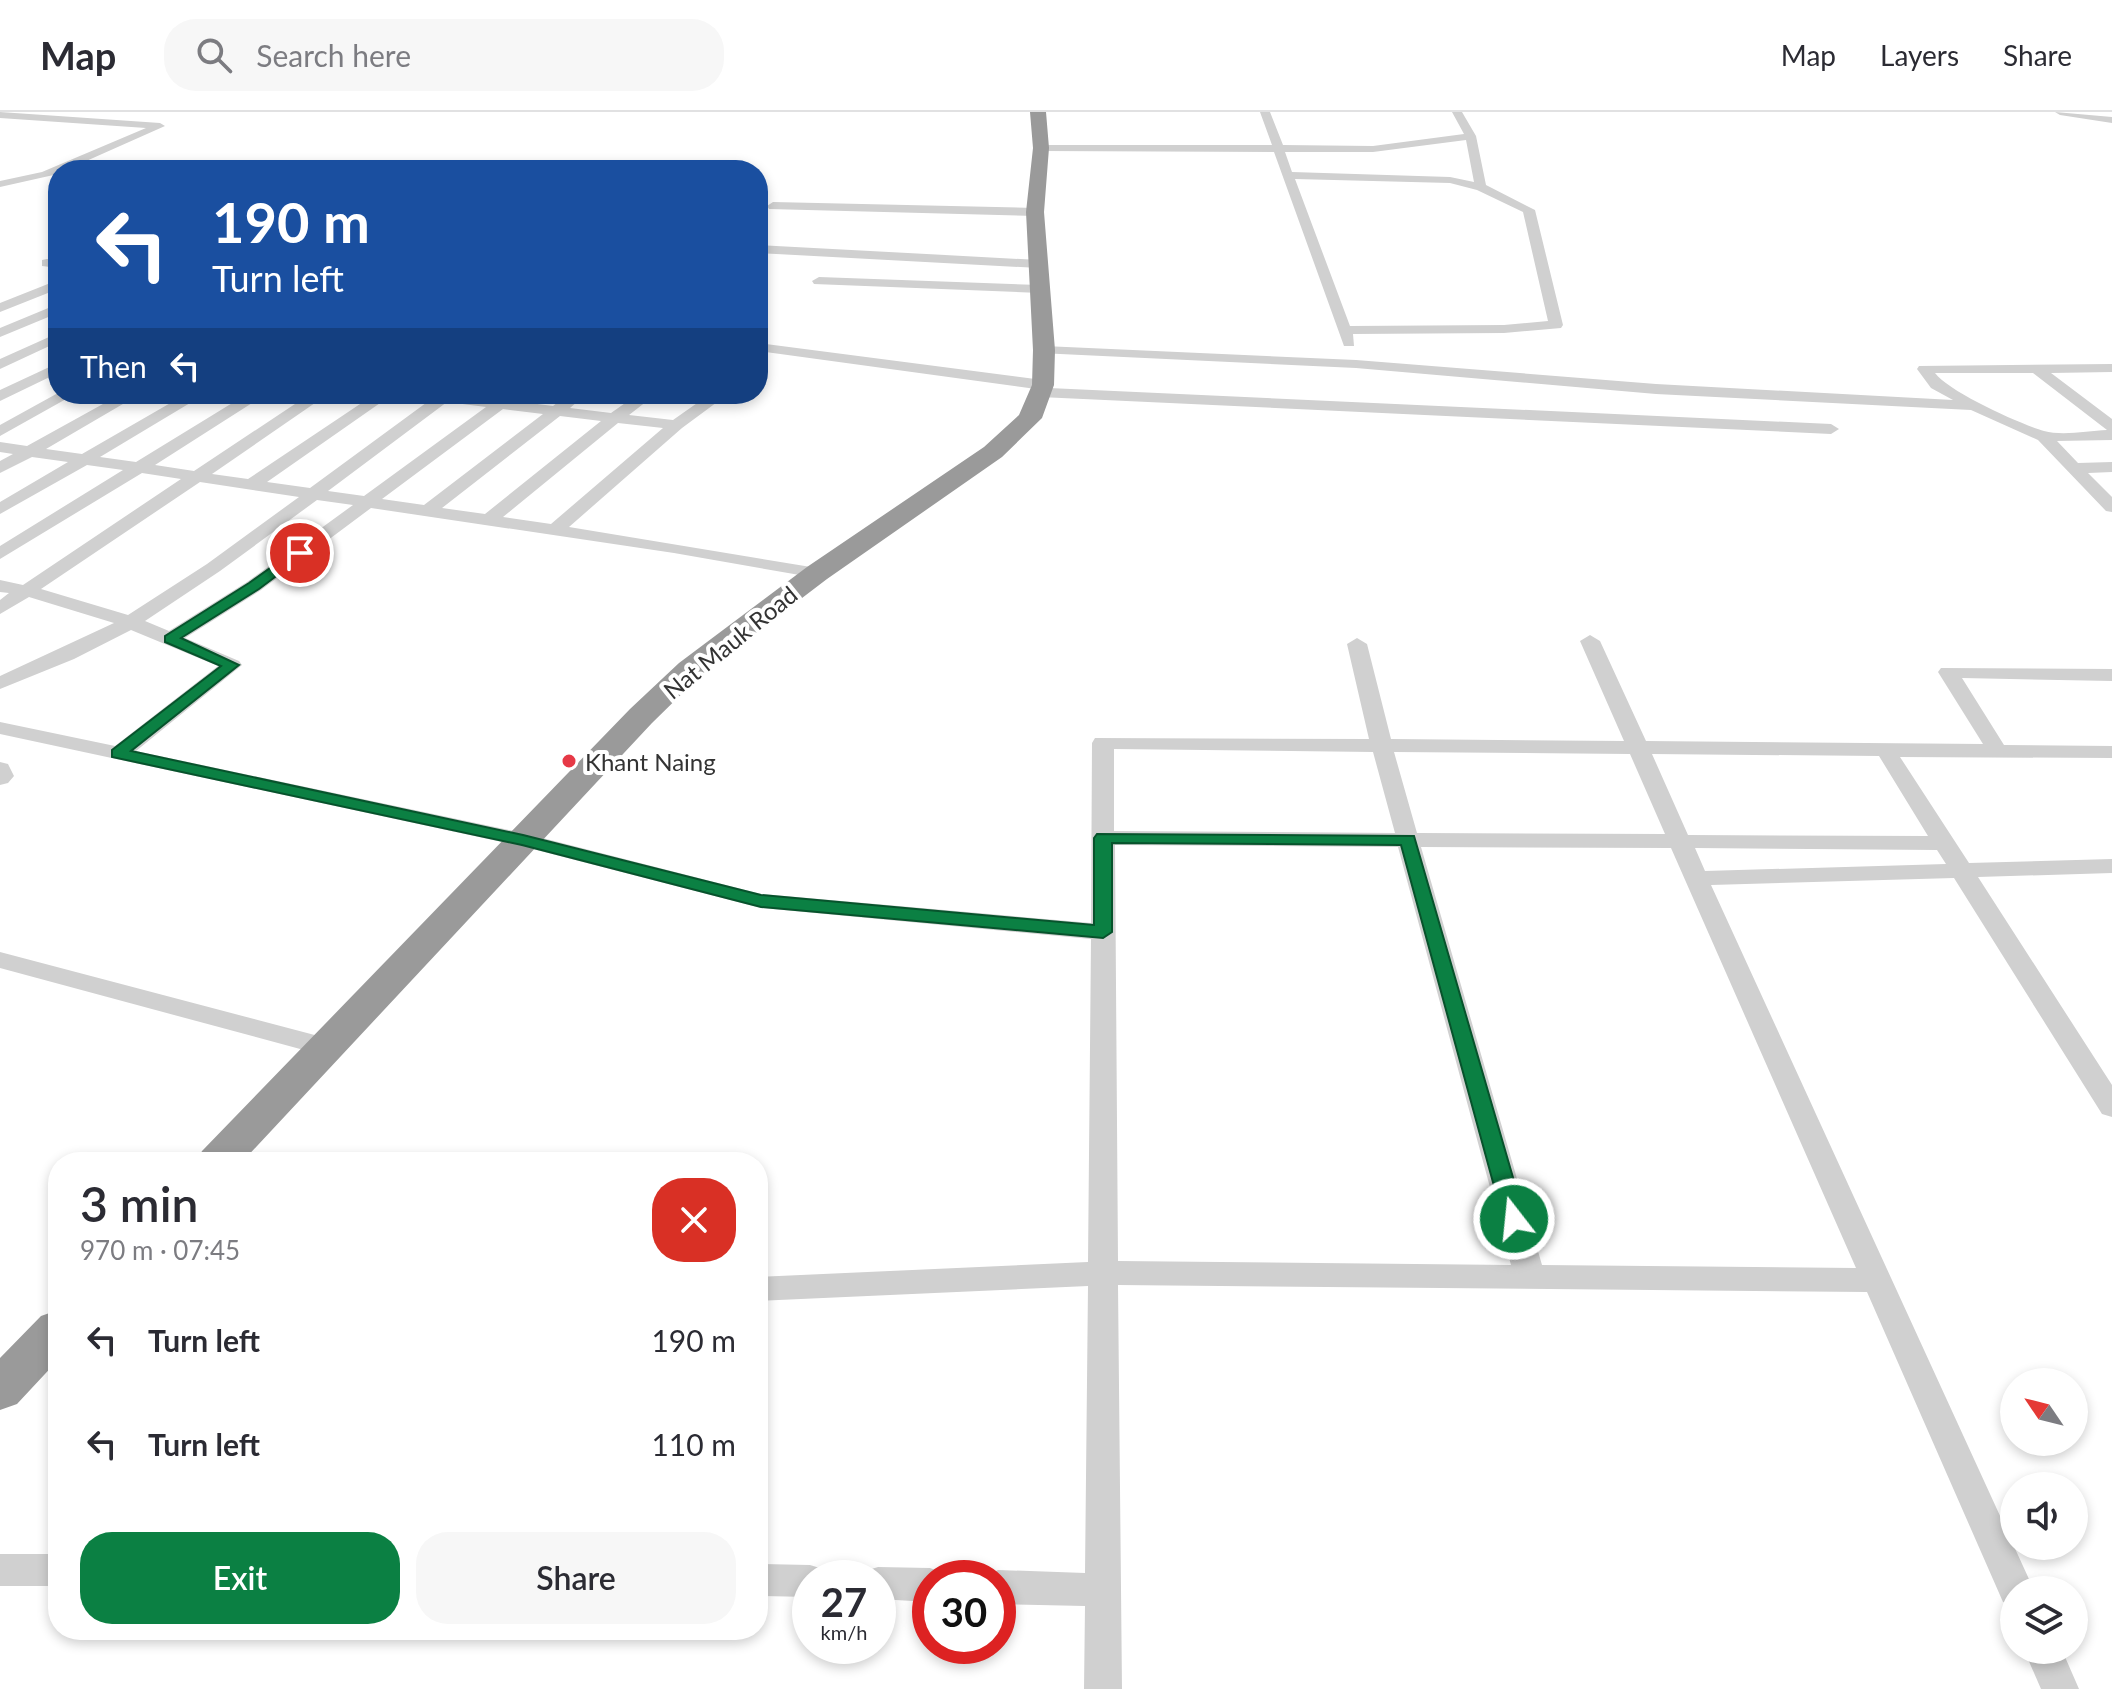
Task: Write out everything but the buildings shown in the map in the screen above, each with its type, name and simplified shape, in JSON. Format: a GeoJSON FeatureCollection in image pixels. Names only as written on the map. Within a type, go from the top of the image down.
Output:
{"type":"FeatureCollection","features":[{"type":"Feature","properties":{"kind":"highway","name":"Nat Mauk Road"},"geometry":{"type":"LineString","coordinates":[[226,1152],[690,669],[817,573],[993,452],[1030,418],[1041,389],[1044,350],[1035,212],[1041,148],[1038,112]]}},
{"type":"Feature","properties":{"kind":"highway"},"geometry":{"type":"LineString","coordinates":[[0,1390],[48,1340]]}},
{"type":"Feature","properties":{"kind":"street"},"geometry":{"type":"LineString","coordinates":[[1265,112],[1356,364]]}},
{"type":"Feature","properties":{"kind":"street"},"geometry":{"type":"LineString","coordinates":[[1457,112],[1471,136],[1481,187]]}},
{"type":"Feature","properties":{"kind":"street"},"geometry":{"type":"LineString","coordinates":[[2060,112],[2112,120]]}},
{"type":"Feature","properties":{"kind":"street"},"geometry":{"type":"LineString","coordinates":[[0,115],[160,126],[80,160]]}},
{"type":"Feature","properties":{"kind":"street"},"geometry":{"type":"LineString","coordinates":[[1041,148],[1373,149],[1471,136]]}},
{"type":"Feature","properties":{"kind":"street"},"geometry":{"type":"LineString","coordinates":[[0,184],[48,174]]}},
{"type":"Feature","properties":{"kind":"street"},"geometry":{"type":"LineString","coordinates":[[1288,175],[1427,177],[1481,187],[1529,210],[1556,325],[1504,329],[1344,330]]}},
{"type":"Feature","properties":{"kind":"street"},"geometry":{"type":"LineString","coordinates":[[773,206],[1035,212]]}},
{"type":"Feature","properties":{"kind":"street"},"geometry":{"type":"LineString","coordinates":[[768,250],[1039,277]]}},
{"type":"Feature","properties":{"kind":"street"},"geometry":{"type":"LineString","coordinates":[[819,281],[1039,277]]}},
{"type":"Feature","properties":{"kind":"street"},"geometry":{"type":"LineString","coordinates":[[0,308],[48,288]]}},
{"type":"Feature","properties":{"kind":"street"},"geometry":{"type":"LineString","coordinates":[[0,335],[48,313]]}},
{"type":"Feature","properties":{"kind":"street"},"geometry":{"type":"LineString","coordinates":[[0,335],[48,341]]}},
{"type":"Feature","properties":{"kind":"street"},"geometry":{"type":"LineString","coordinates":[[0,365],[48,345]]}},
{"type":"Feature","properties":{"kind":"street"},"geometry":{"type":"LineString","coordinates":[[768,348],[1041,389],[1831,429]]}},
{"type":"Feature","properties":{"kind":"street"},"geometry":{"type":"LineString","coordinates":[[768,360],[781,350]]}},
{"type":"Feature","properties":{"kind":"street"},"geometry":{"type":"LineString","coordinates":[[1044,350],[1356,364],[1656,389],[1974,406]]}},
{"type":"Feature","properties":{"kind":"street"},"geometry":{"type":"LineString","coordinates":[[2093,368],[2112,382]]}},
{"type":"Feature","properties":{"kind":"street"},"geometry":{"type":"LineString","coordinates":[[2112,368],[1924,369],[1936,385],[1974,406],[2044,437],[2073,468],[2104,494],[2112,507]]}},
{"type":"Feature","properties":{"kind":"street"},"geometry":{"type":"LineString","coordinates":[[2037,369],[2112,427]]}},
{"type":"Feature","properties":{"kind":"street"},"geometry":{"type":"LineString","coordinates":[[0,396],[48,372]]}},
{"type":"Feature","properties":{"kind":"street"},"geometry":{"type":"LineString","coordinates":[[0,431],[49,404]]}},
{"type":"Feature","properties":{"kind":"street"},"geometry":{"type":"LineString","coordinates":[[0,468],[114,404]]}},
{"type":"Feature","properties":{"kind":"street"},"geometry":{"type":"LineString","coordinates":[[0,509],[180,404]]}},
{"type":"Feature","properties":{"kind":"street"},"geometry":{"type":"LineString","coordinates":[[0,554],[242,404]]}},
{"type":"Feature","properties":{"kind":"street"},"geometry":{"type":"LineString","coordinates":[[0,608],[305,404]]}},
{"type":"Feature","properties":{"kind":"street"},"geometry":{"type":"LineString","coordinates":[[251,485],[370,404]]}},
{"type":"Feature","properties":{"kind":"street"},"geometry":{"type":"LineString","coordinates":[[0,683],[60,659],[130,623],[203,576],[436,404]]}},
{"type":"Feature","properties":{"kind":"street"},"geometry":{"type":"LineString","coordinates":[[170,639],[254,586],[500,404]]}},
{"type":"Feature","properties":{"kind":"street"},"geometry":{"type":"LineString","coordinates":[[525,404],[555,412],[676,425]]}},
{"type":"Feature","properties":{"kind":"street"},"geometry":{"type":"LineString","coordinates":[[428,511],[565,404]]}},
{"type":"Feature","properties":{"kind":"street"},"geometry":{"type":"LineString","coordinates":[[489,520],[634,404]]}},
{"type":"Feature","properties":{"kind":"street"},"geometry":{"type":"LineString","coordinates":[[555,530],[676,425],[706,404]]}},
{"type":"Feature","properties":{"kind":"street"},"geometry":{"type":"LineString","coordinates":[[2044,437],[2112,435]]}},
{"type":"Feature","properties":{"kind":"street"},"geometry":{"type":"LineString","coordinates":[[0,447],[555,530],[817,573]]}},
{"type":"Feature","properties":{"kind":"street"},"geometry":{"type":"LineString","coordinates":[[2073,468],[2112,467]]}},
{"type":"Feature","properties":{"kind":"street"},"geometry":{"type":"LineString","coordinates":[[0,586],[29,590],[130,623],[232,665],[118,754]]}},
{"type":"Feature","properties":{"kind":"street"},"geometry":{"type":"LineString","coordinates":[[1590,641],[2010,1576]]}},
{"type":"Feature","properties":{"kind":"street"},"geometry":{"type":"LineString","coordinates":[[1357,644],[1382,747],[1530,1277]]}},
{"type":"Feature","properties":{"kind":"street"},"geometry":{"type":"LineString","coordinates":[[1998,752],[1948,672],[2109,678]]}},
{"type":"Feature","properties":{"kind":"street"},"geometry":{"type":"LineString","coordinates":[[0,728],[523,840],[761,901],[1103,932]]}},
{"type":"Feature","properties":{"kind":"street"},"geometry":{"type":"LineString","coordinates":[[1103,1689],[1103,743],[2112,752]]}},
{"type":"Feature","properties":{"kind":"street"},"geometry":{"type":"LineString","coordinates":[[1886,751],[2112,1107]]}},
{"type":"Feature","properties":{"kind":"street"},"geometry":{"type":"LineString","coordinates":[[0,769],[3,776],[0,778]]}},
{"type":"Feature","properties":{"kind":"street"},"geometry":{"type":"LineString","coordinates":[[1103,838],[1944,843]]}},
{"type":"Feature","properties":{"kind":"street"},"geometry":{"type":"LineString","coordinates":[[1696,878],[2112,866]]}},
{"type":"Feature","properties":{"kind":"street"},"geometry":{"type":"LineString","coordinates":[[0,960],[326,1047]]}},
{"type":"Feature","properties":{"kind":"street"},"geometry":{"type":"LineString","coordinates":[[768,1289],[1103,1273],[1877,1280]]}},
{"type":"Feature","properties":{"kind":"street"},"geometry":{"type":"LineString","coordinates":[[0,1570],[48,1570]]}},
{"type":"Feature","properties":{"kind":"street"},"geometry":{"type":"LineString","coordinates":[[768,1580],[792,1581]]}},
{"type":"Feature","properties":{"kind":"street"},"geometry":{"type":"LineString","coordinates":[[1016,1588],[1103,1590]]}},
{"type":"Feature","properties":{"kind":"street"},"geometry":{"type":"LineString","coordinates":[[2049,1664],[2060,1689]]}},
{"type":"Feature","properties":{"kind":"place","name":"Khant Naing"},"geometry":{"type":"Point","coordinates":[569,761]}},
{"type":"Feature","properties":{"kind":"route"},"geometry":{"type":"LineString","coordinates":[[300,553],[170,639],[232,665],[118,754],[523,840],[761,901],[1103,932],[1103,838],[1408,840],[1514,1219]]}}]}
